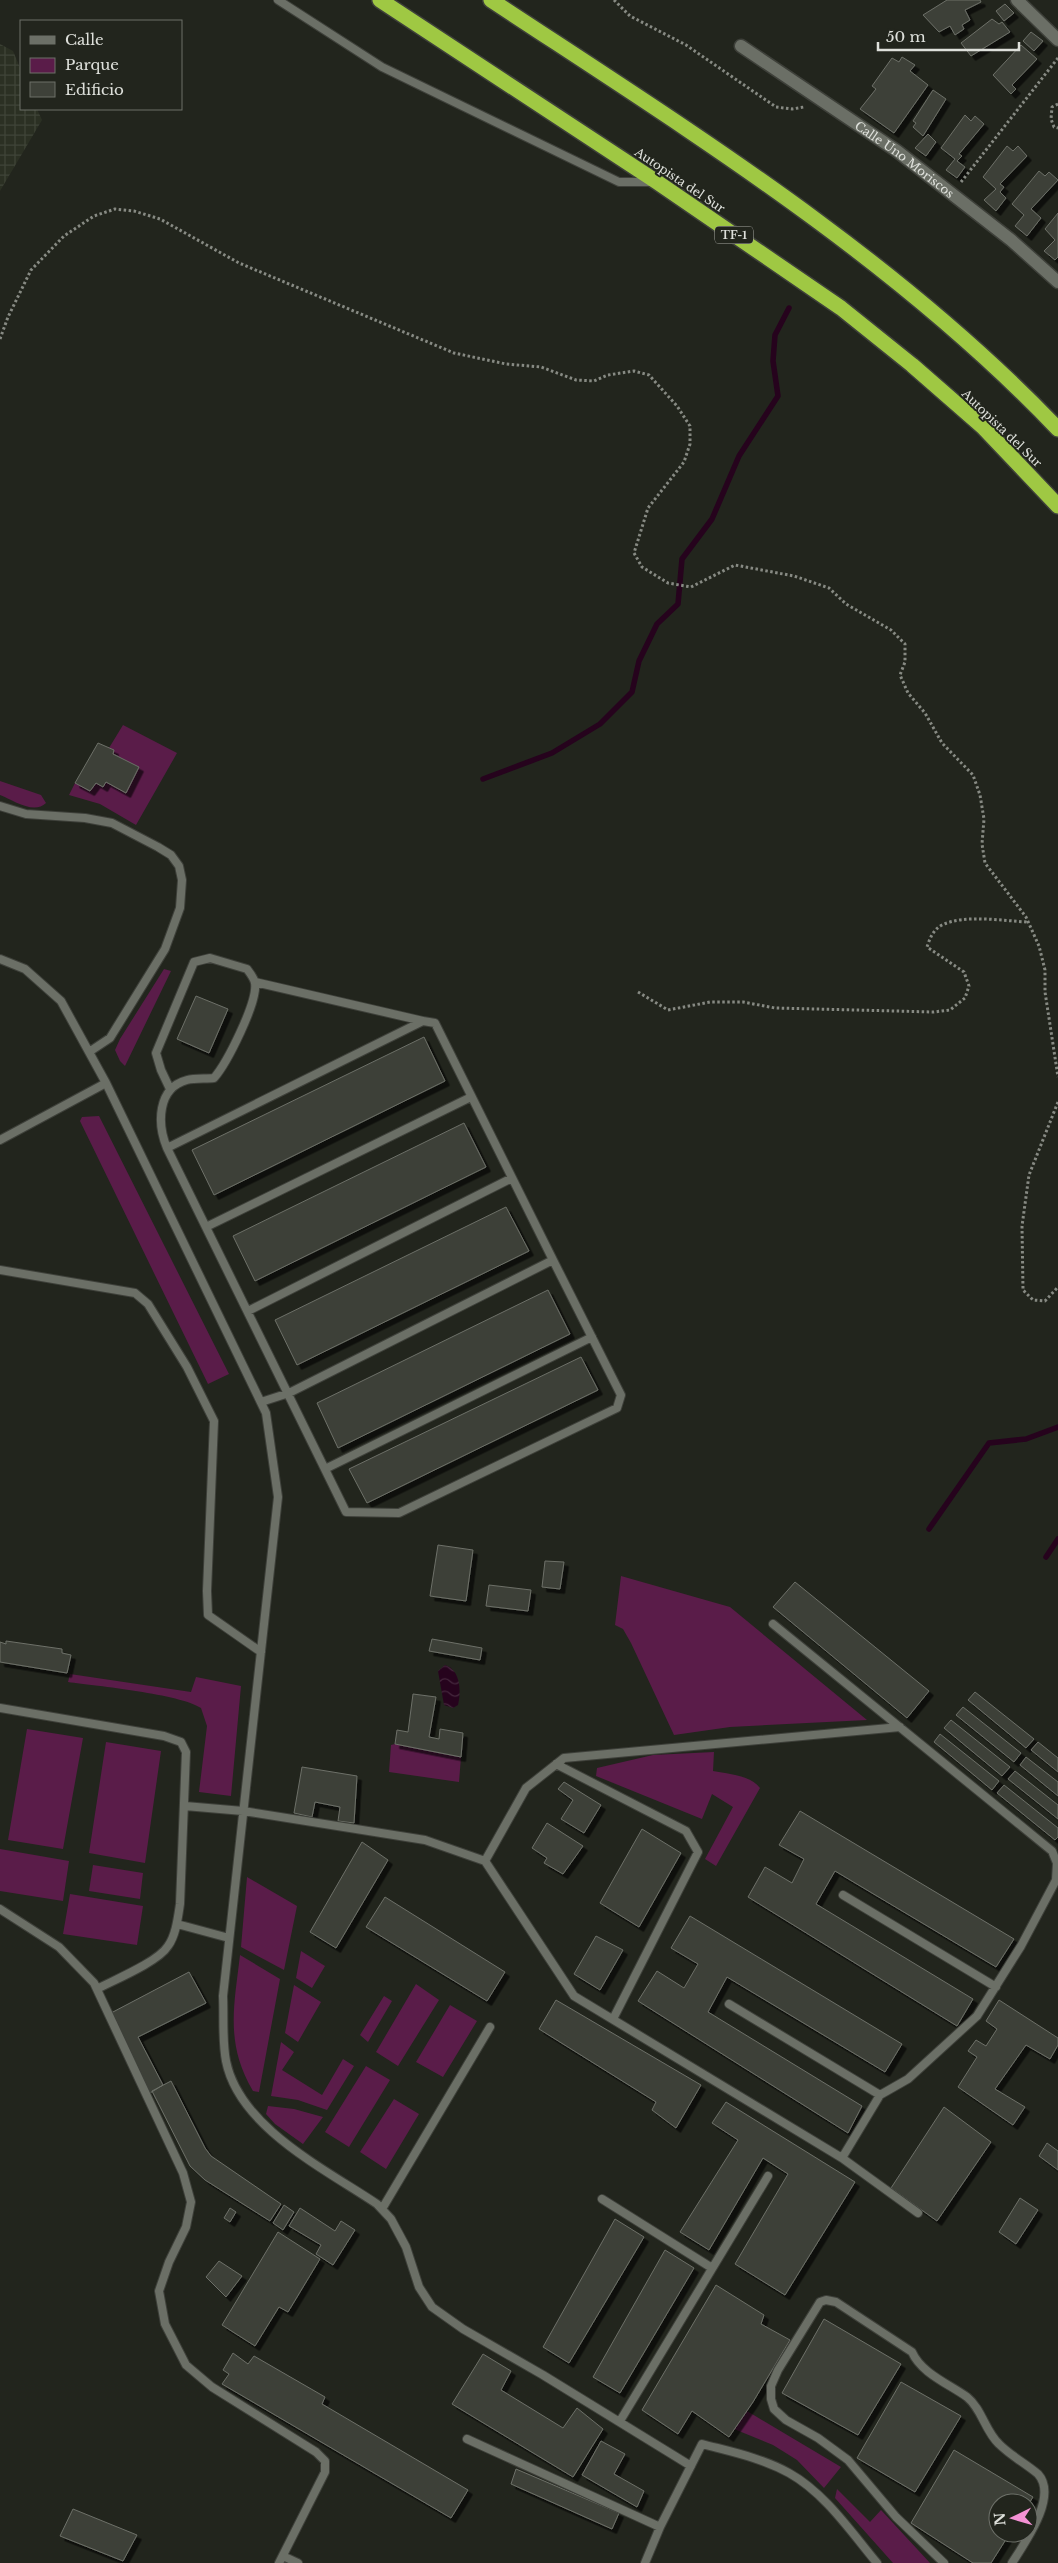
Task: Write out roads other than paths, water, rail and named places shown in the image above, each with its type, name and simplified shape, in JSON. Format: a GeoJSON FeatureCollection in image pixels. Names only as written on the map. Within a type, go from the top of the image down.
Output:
{"type":"FeatureCollection","features":[{"type":"Feature","properties":{"kind":"highway","name":"Autopista del Sur"},"geometry":{"type":"LineString","coordinates":[[380,0],[657,182],[840,308],[912,365],[982,427],[1058,506]]}},
{"type":"Feature","properties":{"kind":"highway"},"geometry":{"type":"LineString","coordinates":[[491,0],[652,106],[836,235],[944,321],[1058,429]]}},
{"type":"Feature","properties":{"kind":"street"},"geometry":{"type":"LineString","coordinates":[[1017,0],[1058,40]]}},
{"type":"Feature","properties":{"kind":"street","name":"Calle Uno Moriscos"},"geometry":{"type":"LineString","coordinates":[[742,46],[827,103],[953,193],[1058,282]]}},
{"type":"Feature","properties":{"kind":"lane"},"geometry":{"type":"LineString","coordinates":[[278,0],[382,67],[618,182],[657,182]]}},
{"type":"Feature","properties":{"kind":"lane"},"geometry":{"type":"LineString","coordinates":[[0,806],[26,814],[85,818],[112,823],[171,855],[179,866],[182,880],[180,908],[165,949],[110,1038],[89,1052]]}},
{"type":"Feature","properties":{"kind":"lane"},"geometry":{"type":"LineString","coordinates":[[170,1089],[161,1070],[156,1053],[194,962],[210,958],[247,969],[255,982],[253,1002],[219,1072],[214,1078],[187,1080],[170,1089],[160,1112],[160,1132],[346,1512],[400,1513],[617,1408],[621,1395],[435,1023],[255,982]]}},
{"type":"Feature","properties":{"kind":"lane"},"geometry":{"type":"LineString","coordinates":[[0,959],[25,969],[61,1001],[106,1083],[266,1413],[278,1497],[223,1996],[226,2061],[235,2088],[252,2113],[274,2135],[382,2209],[391,2219],[406,2246],[419,2287],[432,2307],[463,2329],[691,2466]]}},
{"type":"Feature","properties":{"kind":"lane"},"geometry":{"type":"LineString","coordinates":[[167,1148],[423,1021]]}},
{"type":"Feature","properties":{"kind":"lane"},"geometry":{"type":"LineString","coordinates":[[0,1140],[106,1083]]}},
{"type":"Feature","properties":{"kind":"lane"},"geometry":{"type":"LineString","coordinates":[[206,1227],[471,1097]]}},
{"type":"Feature","properties":{"kind":"lane"},"geometry":{"type":"LineString","coordinates":[[248,1311],[512,1178]]}},
{"type":"Feature","properties":{"kind":"lane"},"geometry":{"type":"LineString","coordinates":[[261,1402],[289,1393],[553,1260]]}},
{"type":"Feature","properties":{"kind":"lane"},"geometry":{"type":"LineString","coordinates":[[0,1270],[135,1293],[148,1304],[187,1367],[214,1421],[207,1591],[208,1615],[261,1652]]}},
{"type":"Feature","properties":{"kind":"lane"},"geometry":{"type":"LineString","coordinates":[[326,1469],[592,1337]]}},
{"type":"Feature","properties":{"kind":"lane"},"geometry":{"type":"LineString","coordinates":[[773,1624],[1052,1851],[1057,1863],[1056,1880],[1021,1946],[977,2016],[908,2078],[880,2095],[842,2158]]}},
{"type":"Feature","properties":{"kind":"lane"},"geometry":{"type":"LineString","coordinates":[[0,1708],[164,1736],[181,1742],[186,1752],[180,1904],[177,1924],[168,1947],[148,1963],[97,1989]]}},
{"type":"Feature","properties":{"kind":"lane"},"geometry":{"type":"LineString","coordinates":[[485,1861],[526,1788],[564,1758],[900,1727]]}},
{"type":"Feature","properties":{"kind":"lane"},"geometry":{"type":"LineString","coordinates":[[556,1764],[686,1831],[698,1852],[613,2020]]}},
{"type":"Feature","properties":{"kind":"lane"},"geometry":{"type":"LineString","coordinates":[[185,1806],[243,1811],[425,1840],[485,1861],[574,1996],[842,2158],[918,2213]]}},
{"type":"Feature","properties":{"kind":"lane"},"geometry":{"type":"LineString","coordinates":[[843,1895],[996,1987]]}},
{"type":"Feature","properties":{"kind":"lane"},"geometry":{"type":"LineString","coordinates":[[0,1909],[60,1947],[76,1962],[97,1989],[183,2173],[191,2202],[186,2227],[169,2262],[159,2291],[165,2324],[186,2365],[212,2387],[316,2452],[325,2461],[325,2472],[281,2560],[298,2563]]}},
{"type":"Feature","properties":{"kind":"lane"},"geometry":{"type":"LineString","coordinates":[[177,1924],[229,1938]]}},
{"type":"Feature","properties":{"kind":"lane"},"geometry":{"type":"LineString","coordinates":[[729,2004],[880,2095]]}},
{"type":"Feature","properties":{"kind":"lane"},"geometry":{"type":"LineString","coordinates":[[382,2209],[490,2027]]}},
{"type":"Feature","properties":{"kind":"lane"},"geometry":{"type":"LineString","coordinates":[[620,2422],[768,2176]]}},
{"type":"Feature","properties":{"kind":"lane"},"geometry":{"type":"LineString","coordinates":[[602,2199],[712,2268]]}},
{"type":"Feature","properties":{"kind":"lane"},"geometry":{"type":"LineString","coordinates":[[944,2563],[896,2517],[848,2460],[818,2438],[786,2420],[774,2409],[771,2399],[772,2386],[778,2370],[820,2302],[826,2300],[836,2302],[912,2352],[916,2362],[969,2399],[997,2442],[1040,2474],[1046,2482],[1048,2504],[1012,2563]]}},
{"type":"Feature","properties":{"kind":"lane"},"geometry":{"type":"LineString","coordinates":[[467,2439],[660,2527]]}},
{"type":"Feature","properties":{"kind":"lane"},"geometry":{"type":"LineString","coordinates":[[645,2563],[660,2527],[702,2444],[754,2458],[790,2473],[820,2496],[877,2563]]}},
{"type":"Feature","properties":{"kind":"water"},"geometry":{"type":"Polygon","coordinates":[[[445,1665],[454,1672],[459,1682],[458,1705],[453,1708],[444,1705],[438,1671],[445,1665]]]}},
{"type":"Feature","properties":{"kind":"waterway"},"geometry":{"type":"LineString","coordinates":[[483,779],[552,753],[600,724],[632,692],[639,661],[657,624],[678,604],[682,559],[712,519],[739,456],[778,396],[773,361],[775,335],[789,308]]}},
{"type":"Feature","properties":{"kind":"waterway"},"geometry":{"type":"LineString","coordinates":[[929,1529],[989,1443],[1026,1439],[1058,1427]]}},
{"type":"Feature","properties":{"kind":"waterway"},"geometry":{"type":"LineString","coordinates":[[1046,1557],[1058,1539]]}}]}
